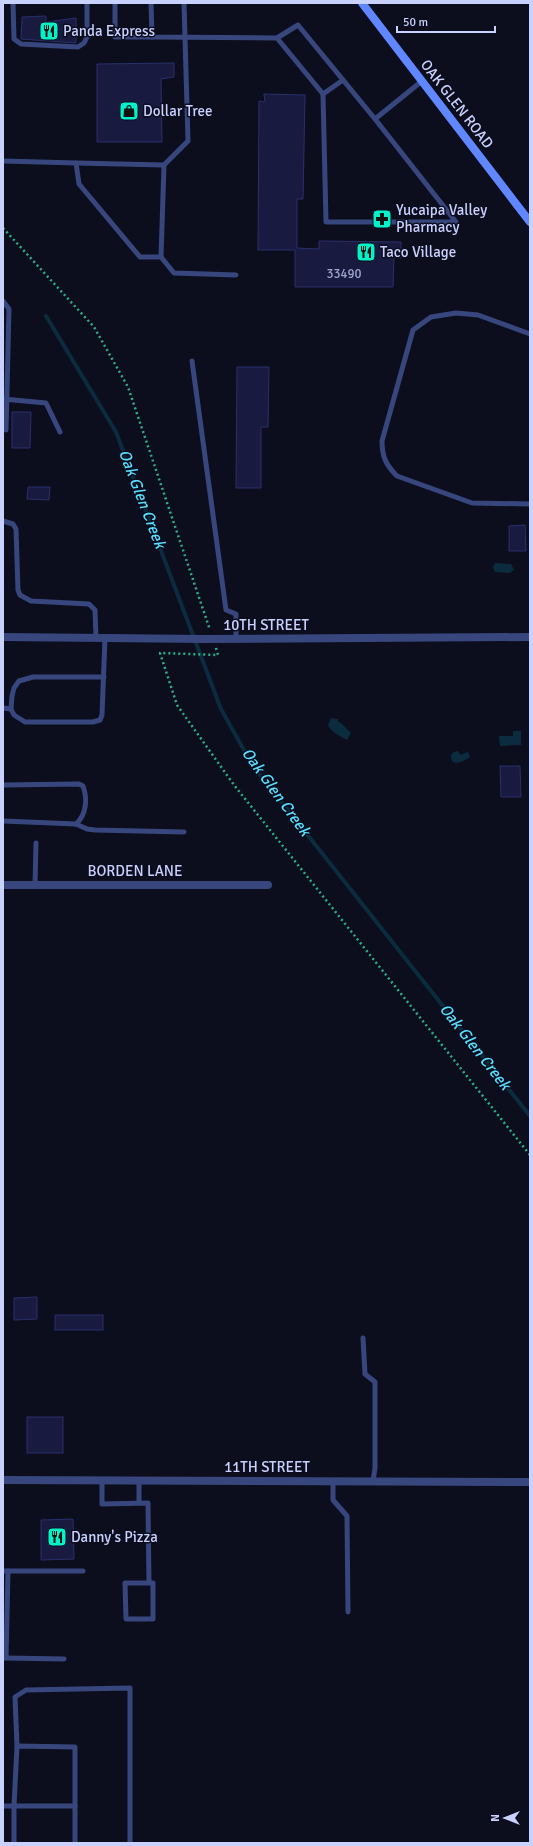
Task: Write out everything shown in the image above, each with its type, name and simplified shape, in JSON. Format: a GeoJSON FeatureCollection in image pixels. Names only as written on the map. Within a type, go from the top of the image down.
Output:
{"type":"FeatureCollection","features":[{"type":"Feature","properties":{"kind":"main road","name":"OAK GLEN ROAD"},"geometry":{"type":"LineString","coordinates":[[362,3],[530,222]]}},
{"type":"Feature","properties":{"kind":"street","name":"10TH STREET"},"geometry":{"type":"LineString","coordinates":[[3,637],[236,639],[530,637]]}},
{"type":"Feature","properties":{"kind":"street","name":"BORDEN LANE"},"geometry":{"type":"LineString","coordinates":[[3,885],[268,885]]}},
{"type":"Feature","properties":{"kind":"street","name":"11TH STREET"},"geometry":{"type":"LineString","coordinates":[[3,1480],[530,1482]]}},
{"type":"Feature","properties":{"kind":"lane"},"geometry":{"type":"LineString","coordinates":[[13,3],[14,39],[16,42],[21,44],[78,47],[84,43],[87,37],[87,3]]}},
{"type":"Feature","properties":{"kind":"lane"},"geometry":{"type":"LineString","coordinates":[[115,3],[115,37],[277,38],[298,25],[375,119],[456,222],[326,222],[323,94],[277,38]]}},
{"type":"Feature","properties":{"kind":"lane"},"geometry":{"type":"LineString","coordinates":[[151,3],[152,37]]}},
{"type":"Feature","properties":{"kind":"lane"},"geometry":{"type":"LineString","coordinates":[[184,3],[188,141],[164,165],[161,257],[174,273],[236,275]]}},
{"type":"Feature","properties":{"kind":"lane"},"geometry":{"type":"LineString","coordinates":[[323,94],[343,80]]}},
{"type":"Feature","properties":{"kind":"lane"},"geometry":{"type":"LineString","coordinates":[[375,119],[422,81]]}},
{"type":"Feature","properties":{"kind":"lane"},"geometry":{"type":"LineString","coordinates":[[3,161],[164,165]]}},
{"type":"Feature","properties":{"kind":"lane"},"geometry":{"type":"LineString","coordinates":[[76,163],[79,184],[140,257],[161,257]]}},
{"type":"Feature","properties":{"kind":"lane"},"geometry":{"type":"LineString","coordinates":[[3,301],[9,309],[6,336],[6,430]]}},
{"type":"Feature","properties":{"kind":"lane"},"geometry":{"type":"LineString","coordinates":[[530,334],[478,315],[456,313],[431,317],[413,330],[382,441],[384,460],[388,467],[397,476],[472,503],[530,504]]}},
{"type":"Feature","properties":{"kind":"lane"},"geometry":{"type":"LineString","coordinates":[[192,361],[226,610],[236,614],[236,639]]}},
{"type":"Feature","properties":{"kind":"lane"},"geometry":{"type":"LineString","coordinates":[[5,399],[46,403],[60,432]]}},
{"type":"Feature","properties":{"kind":"lane"},"geometry":{"type":"LineString","coordinates":[[3,521],[13,524],[16,530],[18,590],[20,595],[30,601],[89,604],[95,610],[96,638]]}},
{"type":"Feature","properties":{"kind":"lane"},"geometry":{"type":"LineString","coordinates":[[104,677],[33,677],[19,681],[14,688],[11,709],[14,716],[25,722],[93,722],[100,720],[102,716],[104,677],[105,638]]}},
{"type":"Feature","properties":{"kind":"lane"},"geometry":{"type":"LineString","coordinates":[[3,708],[11,709]]}},
{"type":"Feature","properties":{"kind":"lane"},"geometry":{"type":"LineString","coordinates":[[3,785],[79,784],[83,786],[85,813],[82,819],[76,824]]}},
{"type":"Feature","properties":{"kind":"lane"},"geometry":{"type":"LineString","coordinates":[[3,820],[76,824],[87,829],[95,830],[184,832]]}},
{"type":"Feature","properties":{"kind":"lane"},"geometry":{"type":"LineString","coordinates":[[35,885],[36,843]]}},
{"type":"Feature","properties":{"kind":"lane"},"geometry":{"type":"LineString","coordinates":[[364,1338],[365,1374],[375,1382],[375,1468],[373,1481]]}},
{"type":"Feature","properties":{"kind":"lane"},"geometry":{"type":"LineString","coordinates":[[102,1480],[102,1504],[148,1503],[149,1583]]}},
{"type":"Feature","properties":{"kind":"lane"},"geometry":{"type":"LineString","coordinates":[[140,1480],[140,1503]]}},
{"type":"Feature","properties":{"kind":"lane"},"geometry":{"type":"LineString","coordinates":[[334,1481],[333,1500],[346,1516],[348,1612]]}},
{"type":"Feature","properties":{"kind":"lane"},"geometry":{"type":"LineString","coordinates":[[64,1659],[4,1658],[6,1571],[83,1571]]}},
{"type":"Feature","properties":{"kind":"lane"},"geometry":{"type":"LineString","coordinates":[[125,1583],[149,1583],[153,1583],[153,1619],[126,1619],[125,1583]]}},
{"type":"Feature","properties":{"kind":"lane"},"geometry":{"type":"LineString","coordinates":[[14,1843],[17,1746],[15,1697],[26,1690],[130,1688],[130,1843]]}},
{"type":"Feature","properties":{"kind":"lane"},"geometry":{"type":"LineString","coordinates":[[17,1746],[75,1747],[75,1843]]}},
{"type":"Feature","properties":{"kind":"lane"},"geometry":{"type":"LineString","coordinates":[[3,1806],[75,1806]]}},
{"type":"Feature","properties":{"kind":"path"},"geometry":{"type":"LineString","coordinates":[[3,228],[94,327],[128,387],[209,639],[218,655],[160,653],[177,706],[234,785],[530,1156]]}},
{"type":"Feature","properties":{"kind":"water"},"geometry":{"type":"Polygon","coordinates":[[[495,563],[511,564],[514,570],[510,573],[495,572],[493,567],[495,563]]]}},
{"type":"Feature","properties":{"kind":"water"},"geometry":{"type":"Polygon","coordinates":[[[331,718],[338,719],[338,722],[351,733],[347,740],[336,734],[330,728],[328,725],[331,718]]]}},
{"type":"Feature","properties":{"kind":"water"},"geometry":{"type":"Polygon","coordinates":[[[513,731],[521,731],[521,745],[500,746],[499,736],[513,736],[513,731]]]}},
{"type":"Feature","properties":{"kind":"water"},"geometry":{"type":"Polygon","coordinates":[[[458,751],[460,755],[468,752],[470,757],[458,763],[453,762],[451,755],[458,751]]]}},
{"type":"Feature","properties":{"kind":"building","name":"Panda Express"},"geometry":{"type":"Polygon","coordinates":[[[46,16],[46,22],[76,18],[76,43],[21,39],[22,17],[46,16]]]}},
{"type":"Feature","properties":{"kind":"building","name":"Dollar Tree"},"geometry":{"type":"Polygon","coordinates":[[[174,63],[174,77],[161,79],[162,142],[97,142],[97,64],[174,63]]]}},
{"type":"Feature","properties":{"kind":"building"},"geometry":{"type":"Polygon","coordinates":[[[264,94],[305,95],[303,199],[297,199],[297,248],[319,249],[319,241],[401,242],[401,258],[394,257],[393,287],[295,287],[295,250],[258,250],[259,101],[265,102],[264,94]]]}},
{"type":"Feature","properties":{"kind":"building"},"geometry":{"type":"Polygon","coordinates":[[[237,367],[269,367],[268,427],[261,427],[261,488],[236,488],[237,367]]]}},
{"type":"Feature","properties":{"kind":"building"},"geometry":{"type":"Polygon","coordinates":[[[12,412],[31,412],[30,448],[12,448],[12,412]]]}},
{"type":"Feature","properties":{"kind":"building"},"geometry":{"type":"Polygon","coordinates":[[[28,487],[50,487],[49,500],[27,499],[28,487]]]}},
{"type":"Feature","properties":{"kind":"building"},"geometry":{"type":"Polygon","coordinates":[[[525,525],[526,551],[509,551],[509,526],[525,525]]]}},
{"type":"Feature","properties":{"kind":"building"},"geometry":{"type":"Polygon","coordinates":[[[500,766],[520,766],[521,797],[501,797],[500,766]]]}},
{"type":"Feature","properties":{"kind":"building"},"geometry":{"type":"Polygon","coordinates":[[[37,1297],[37,1319],[14,1320],[14,1298],[37,1297]]]}},
{"type":"Feature","properties":{"kind":"building"},"geometry":{"type":"Polygon","coordinates":[[[55,1315],[103,1315],[103,1330],[55,1330],[55,1315]]]}},
{"type":"Feature","properties":{"kind":"building"},"geometry":{"type":"Polygon","coordinates":[[[27,1417],[63,1417],[63,1453],[27,1453],[27,1417]]]}},
{"type":"Feature","properties":{"kind":"building"},"geometry":{"type":"Polygon","coordinates":[[[73,1519],[74,1559],[41,1560],[41,1520],[73,1519]]]}},
{"type":"Feature","properties":{"kind":"waterway","name":"Oak Glen Creek"},"geometry":{"type":"LineString","coordinates":[[46,316],[116,432],[221,709],[253,766],[530,1116]]}},
{"type":"Feature","properties":{"kind":"place","name":"Panda Express"},"geometry":{"type":"Point","coordinates":[49,31]}},
{"type":"Feature","properties":{"kind":"place","name":"Dollar Tree"},"geometry":{"type":"Point","coordinates":[129,111]}},
{"type":"Feature","properties":{"kind":"place","name":"Yucaipa Valley Pharmacy"},"geometry":{"type":"Point","coordinates":[382,219]}},
{"type":"Feature","properties":{"kind":"place","name":"Taco Village"},"geometry":{"type":"Point","coordinates":[366,252]}},
{"type":"Feature","properties":{"kind":"place","name":"Danny's Pizza"},"geometry":{"type":"Point","coordinates":[57,1537]}}]}
